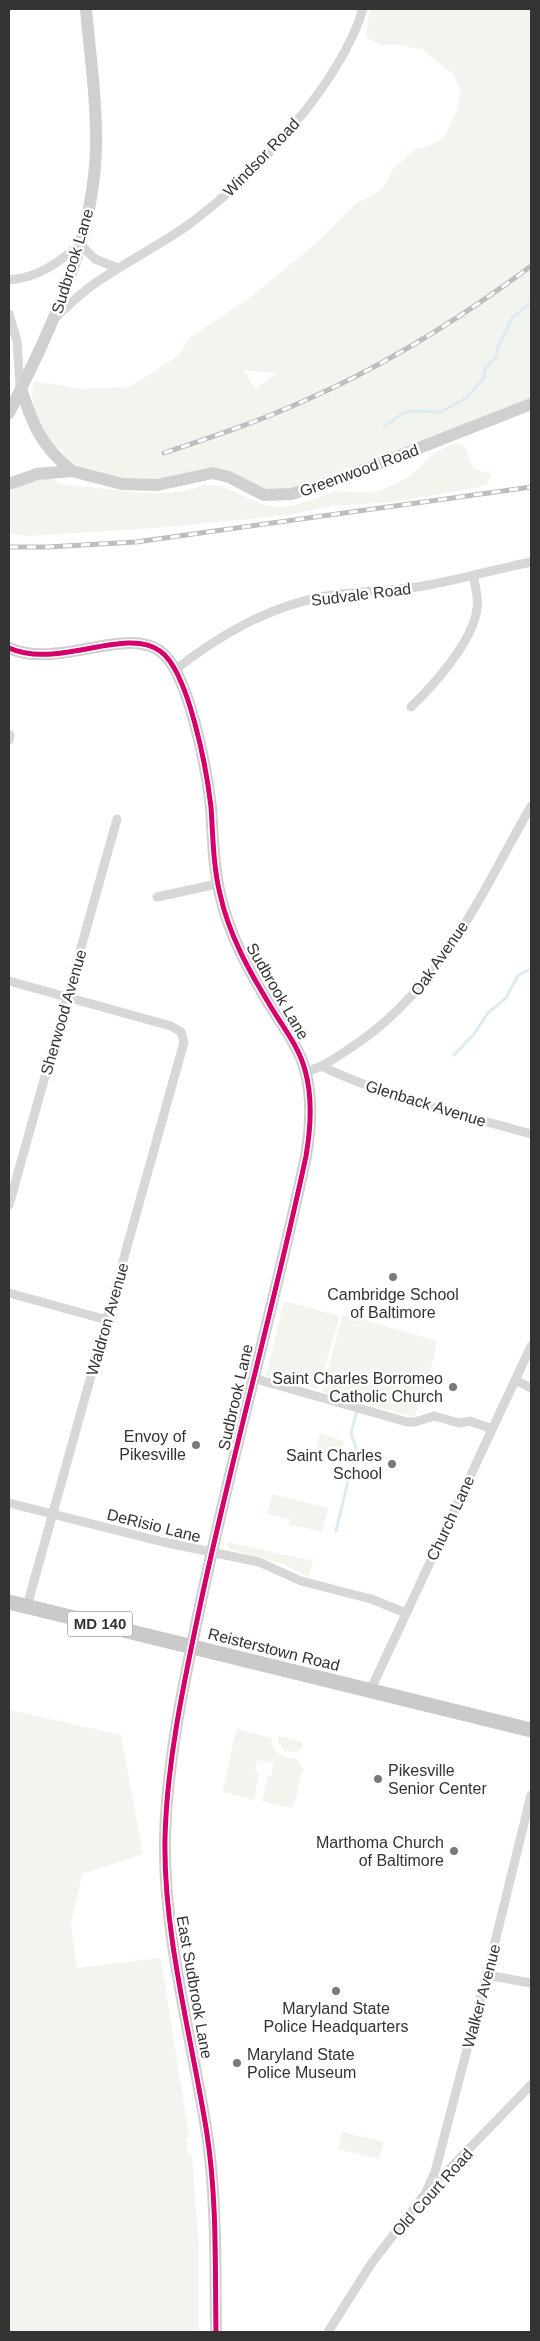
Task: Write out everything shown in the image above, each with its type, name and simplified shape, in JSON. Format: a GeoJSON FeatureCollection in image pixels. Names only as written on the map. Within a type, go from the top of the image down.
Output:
{"type":"FeatureCollection","features":[{"type":"Feature","properties":{"kind":"main road","name":"Reisterstown Road"},"geometry":{"type":"LineString","coordinates":[[9,1602],[531,1730]]}},
{"type":"Feature","properties":{"kind":"street","name":"Sudbrook Lane"},"geometry":{"type":"LineString","coordinates":[[9,413],[55,318],[88,217],[96,150],[96,117],[86,9]]}},
{"type":"Feature","properties":{"kind":"street","name":"Windsor Road"},"geometry":{"type":"LineString","coordinates":[[55,318],[92,285],[191,223],[230,191],[279,142],[304,112],[345,51],[356,30],[363,9]]}},
{"type":"Feature","properties":{"kind":"street"},"geometry":{"type":"LineString","coordinates":[[9,280],[27,278],[48,268],[67,256],[80,244],[95,259],[118,268]]}},
{"type":"Feature","properties":{"kind":"street"},"geometry":{"type":"LineString","coordinates":[[9,314],[18,340],[21,389],[38,436],[47,448],[72,471]]}},
{"type":"Feature","properties":{"kind":"street","name":"Greenwood Road"},"geometry":{"type":"LineString","coordinates":[[9,484],[37,474],[72,471],[113,482],[143,486],[171,483],[213,472],[228,477],[264,495],[291,494],[335,481],[531,404]]}},
{"type":"Feature","properties":{"kind":"street","name":"Sudvale Road"},"geometry":{"type":"LineString","coordinates":[[176,669],[222,636],[266,614],[292,604],[349,593],[442,583],[531,562]]}},
{"type":"Feature","properties":{"kind":"street"},"geometry":{"type":"LineString","coordinates":[[411,707],[425,694],[466,639],[478,608],[473,575]]}},
{"type":"Feature","properties":{"kind":"street","name":"Sudbrook Lane"},"geometry":{"type":"LineString","coordinates":[[9,648],[31,655],[47,656],[112,645],[140,644],[152,646],[161,652],[176,669],[192,718],[206,776],[217,884],[228,922],[238,949],[252,976],[296,1048],[306,1072],[311,1116],[306,1156],[191,1647]]}},
{"type":"Feature","properties":{"kind":"street","name":"Oak Avenue"},"geometry":{"type":"LineString","coordinates":[[306,1072],[323,1067],[384,1024],[404,1006],[431,975],[466,920],[531,806]]}},
{"type":"Feature","properties":{"kind":"street","name":"Sherwood Avenue"},"geometry":{"type":"LineString","coordinates":[[9,1205],[117,819]]}},
{"type":"Feature","properties":{"kind":"street"},"geometry":{"type":"LineString","coordinates":[[157,897],[217,884]]}},
{"type":"Feature","properties":{"kind":"street"},"geometry":{"type":"LineString","coordinates":[[9,981],[67,997]]}},
{"type":"Feature","properties":{"kind":"street","name":"Waldron Avenue"},"geometry":{"type":"LineString","coordinates":[[27,1606],[184,1042],[181,1032],[171,1026],[67,997]]}},
{"type":"Feature","properties":{"kind":"street","name":"Glenback Avenue"},"geometry":{"type":"LineString","coordinates":[[323,1067],[374,1088],[413,1101],[531,1134]]}},
{"type":"Feature","properties":{"kind":"street"},"geometry":{"type":"LineString","coordinates":[[9,1293],[106,1320]]}},
{"type":"Feature","properties":{"kind":"street","name":"Church Lane"},"geometry":{"type":"LineString","coordinates":[[370,1691],[531,1346]]}},
{"type":"Feature","properties":{"kind":"street"},"geometry":{"type":"LineString","coordinates":[[253,1378],[407,1422],[414,1422],[434,1416],[459,1423],[470,1421],[492,1428]]}},
{"type":"Feature","properties":{"kind":"street"},"geometry":{"type":"LineString","coordinates":[[515,1380],[531,1388]]}},
{"type":"Feature","properties":{"kind":"street","name":"DeRisio Lane"},"geometry":{"type":"LineString","coordinates":[[9,1503],[163,1542],[259,1562],[302,1581],[371,1599],[406,1613]]}},
{"type":"Feature","properties":{"kind":"street","name":"East Sudbrook Lane"},"geometry":{"type":"LineString","coordinates":[[191,1647],[173,1757],[166,1822],[166,1870],[174,1942],[208,2138],[212,2177],[216,2332]]}},
{"type":"Feature","properties":{"kind":"street","name":"Walker Avenue"},"geometry":{"type":"LineString","coordinates":[[425,2194],[435,2172],[487,1975],[531,1795]]}},
{"type":"Feature","properties":{"kind":"street"},"geometry":{"type":"LineString","coordinates":[[487,1975],[531,1983]]}},
{"type":"Feature","properties":{"kind":"street","name":"Old Court Road"},"geometry":{"type":"LineString","coordinates":[[328,2332],[371,2264],[425,2194],[531,2086]]}},
{"type":"Feature","properties":{"kind":"shaded area"},"geometry":{"type":"Polygon","coordinates":[[[370,9],[531,9],[531,398],[333,476],[290,489],[265,490],[222,468],[213,467],[156,480],[123,479],[67,463],[62,449],[52,445],[36,414],[32,398],[34,381],[82,389],[129,387],[179,355],[189,338],[249,298],[307,251],[355,204],[375,194],[385,185],[393,169],[416,149],[431,145],[444,138],[457,110],[461,93],[454,75],[423,50],[401,45],[380,45],[366,37],[370,9]],[[243,370],[255,389],[277,373],[243,370]]]}},
{"type":"Feature","properties":{"kind":"shaded area"},"geometry":{"type":"Polygon","coordinates":[[[460,443],[465,447],[473,468],[490,474],[490,480],[486,485],[392,502],[333,506],[288,515],[157,528],[26,536],[9,533],[9,492],[27,481],[50,478],[61,484],[142,493],[185,491],[205,485],[216,485],[260,504],[277,507],[293,506],[337,491],[372,493],[386,488],[410,476],[434,453],[460,443]]]}},
{"type":"Feature","properties":{"kind":"shaded area"},"geometry":{"type":"Polygon","coordinates":[[[284,1301],[340,1316],[318,1389],[266,1376],[284,1301]]]}},
{"type":"Feature","properties":{"kind":"shaded area"},"geometry":{"type":"Polygon","coordinates":[[[343,1314],[437,1341],[433,1361],[415,1417],[322,1392],[343,1314]]]}},
{"type":"Feature","properties":{"kind":"shaded area"},"geometry":{"type":"Polygon","coordinates":[[[320,1433],[344,1441],[339,1460],[315,1454],[320,1433]]]}},
{"type":"Feature","properties":{"kind":"shaded area"},"geometry":{"type":"Polygon","coordinates":[[[272,1494],[328,1508],[322,1532],[289,1524],[290,1519],[267,1514],[272,1494]]]}},
{"type":"Feature","properties":{"kind":"shaded area"},"geometry":{"type":"Polygon","coordinates":[[[228,1542],[313,1561],[309,1577],[284,1564],[228,1549],[228,1542]]]}},
{"type":"Feature","properties":{"kind":"shaded area"},"geometry":{"type":"Polygon","coordinates":[[[9,1710],[121,1735],[143,1854],[82,1874],[71,1925],[77,1968],[161,1958],[189,2137],[186,2138],[188,2155],[192,2155],[199,2249],[199,2332],[9,2332],[9,1710]]]}},
{"type":"Feature","properties":{"kind":"shaded area"},"geometry":{"type":"Polygon","coordinates":[[[238,1729],[271,1738],[273,1747],[279,1754],[296,1758],[303,1768],[294,1806],[290,1808],[262,1801],[268,1776],[271,1776],[274,1763],[257,1760],[255,1772],[259,1773],[254,1800],[223,1792],[238,1729]]]}},
{"type":"Feature","properties":{"kind":"shaded area"},"geometry":{"type":"Polygon","coordinates":[[[279,1736],[302,1742],[303,1747],[294,1752],[284,1751],[278,1742],[279,1736]]]}},
{"type":"Feature","properties":{"kind":"shaded area"},"geometry":{"type":"Polygon","coordinates":[[[342,2132],[384,2142],[379,2159],[338,2149],[342,2132]]]}},
{"type":"Feature","properties":{"kind":"waterway"},"geometry":{"type":"LineString","coordinates":[[385,426],[403,413],[413,411],[441,412],[466,398],[484,378],[485,369],[496,357],[498,347],[512,318],[531,303]]}},
{"type":"Feature","properties":{"kind":"waterway"},"geometry":{"type":"LineString","coordinates":[[454,1055],[474,1034],[488,1013],[506,998],[518,975],[531,969]]}},
{"type":"Feature","properties":{"kind":"waterway"},"geometry":{"type":"LineString","coordinates":[[336,1531],[356,1448],[351,1433],[357,1411]]}},
{"type":"Feature","properties":{"kind":"railway"},"geometry":{"type":"LineString","coordinates":[[164,453],[271,415],[365,372],[450,322],[531,266]]}},
{"type":"Feature","properties":{"kind":"railway"},"geometry":{"type":"LineString","coordinates":[[9,547],[136,542],[531,487]]}},
{"type":"Feature","properties":{"kind":"cycle path"},"geometry":{"type":"LineString","coordinates":[[9,648],[28,653],[48,654],[128,643],[145,645],[160,651],[170,662],[180,679],[188,700],[201,748],[211,807],[216,872],[224,909],[234,938],[248,966],[299,1053],[308,1081],[310,1123],[306,1156],[200,1606],[177,1721],[166,1809],[166,1874],[173,1949],[201,2098],[210,2159],[215,2233],[216,2332]]}},
{"type":"Feature","properties":{"kind":"place","name":"Cambridge School of Baltimore"},"geometry":{"type":"Point","coordinates":[393,1277]}},
{"type":"Feature","properties":{"kind":"place","name":"Saint Charles Borromeo Catholic Church"},"geometry":{"type":"Point","coordinates":[453,1387]}},
{"type":"Feature","properties":{"kind":"place","name":"Envoy of Pikesville"},"geometry":{"type":"Point","coordinates":[196,1445]}},
{"type":"Feature","properties":{"kind":"place","name":"Saint Charles School"},"geometry":{"type":"Point","coordinates":[392,1464]}},
{"type":"Feature","properties":{"kind":"place","name":"Pikesville Senior Center"},"geometry":{"type":"Point","coordinates":[378,1779]}},
{"type":"Feature","properties":{"kind":"place","name":"Marthoma Church of Baltimore"},"geometry":{"type":"Point","coordinates":[454,1851]}},
{"type":"Feature","properties":{"kind":"place","name":"Maryland State Police Headquarters"},"geometry":{"type":"Point","coordinates":[336,1991]}},
{"type":"Feature","properties":{"kind":"place","name":"Maryland State Police Museum"},"geometry":{"type":"Point","coordinates":[237,2063]}}]}
